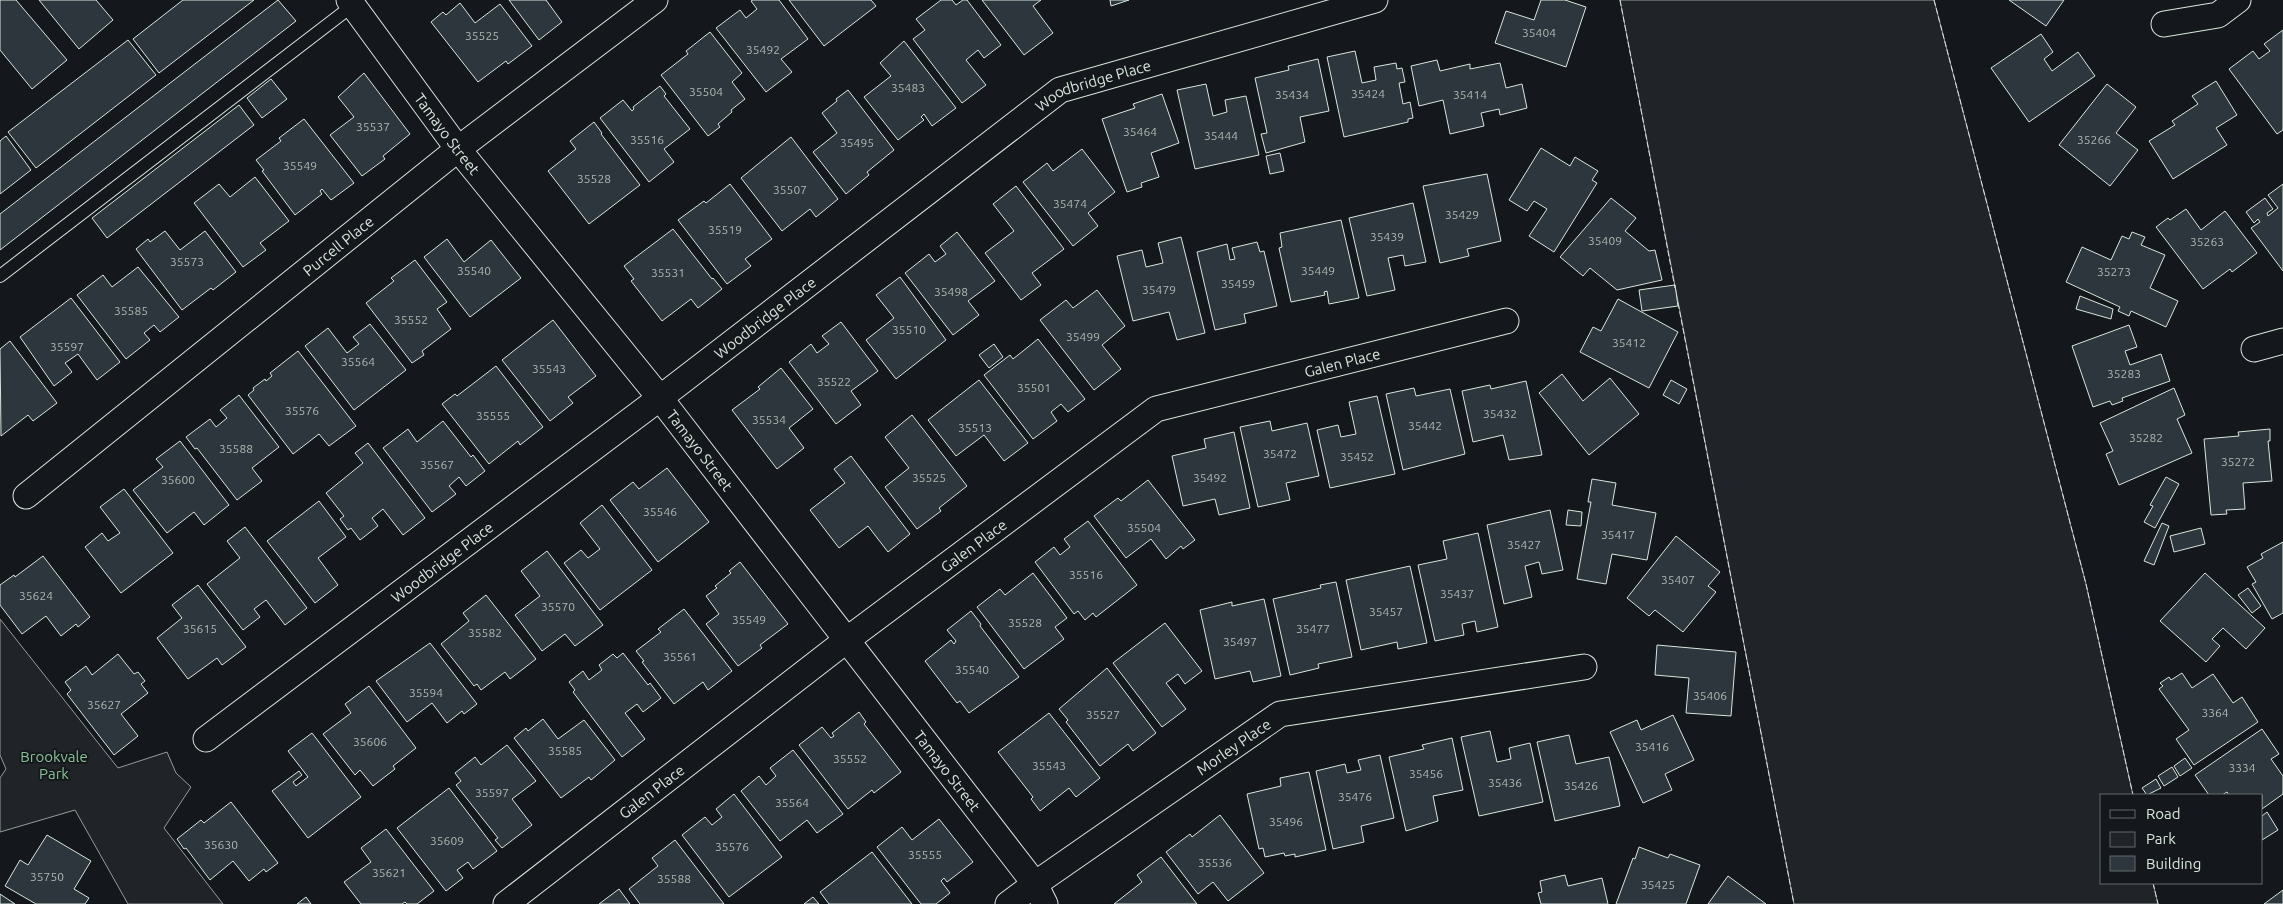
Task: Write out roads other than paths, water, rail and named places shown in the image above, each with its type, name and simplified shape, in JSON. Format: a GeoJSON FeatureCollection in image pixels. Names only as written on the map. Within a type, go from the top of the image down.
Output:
{"type":"FeatureCollection","features":[{"type":"Feature","properties":{"kind":"street","name":"Purcell Place"},"geometry":{"type":"LineString","coordinates":[[26,496],[458,149],[655,0]]}},
{"type":"Feature","properties":{"kind":"street","name":"Woodbridge Place"},"geometry":{"type":"LineString","coordinates":[[206,739],[660,398],[1060,90],[1375,0]]}},
{"type":"Feature","properties":{"kind":"street"},"geometry":{"type":"LineString","coordinates":[[2164,24],[2218,15],[2238,0]]}},
{"type":"Feature","properties":{"kind":"street","name":"Tamayo Street"},"geometry":{"type":"LineString","coordinates":[[351,3],[458,149],[660,398],[848,639],[1040,894]]}},
{"type":"Feature","properties":{"kind":"street","name":"Galen Place"},"geometry":{"type":"LineString","coordinates":[[506,904],[848,639],[1156,409],[1506,321]]}},
{"type":"Feature","properties":{"kind":"street"},"geometry":{"type":"LineString","coordinates":[[2254,350],[2283,342]]}},
{"type":"Feature","properties":{"kind":"street","name":"Morley Place"},"geometry":{"type":"LineString","coordinates":[[1008,904],[1040,894],[1280,714],[1584,667]]}},
{"type":"Feature","properties":{"kind":"lane"},"geometry":{"type":"LineString","coordinates":[[0,276],[351,3]]}},
{"type":"Feature","properties":{"kind":"park label","name":"Brookvale Park"},"geometry":{"type":"Point","coordinates":[54,764]}}]}
